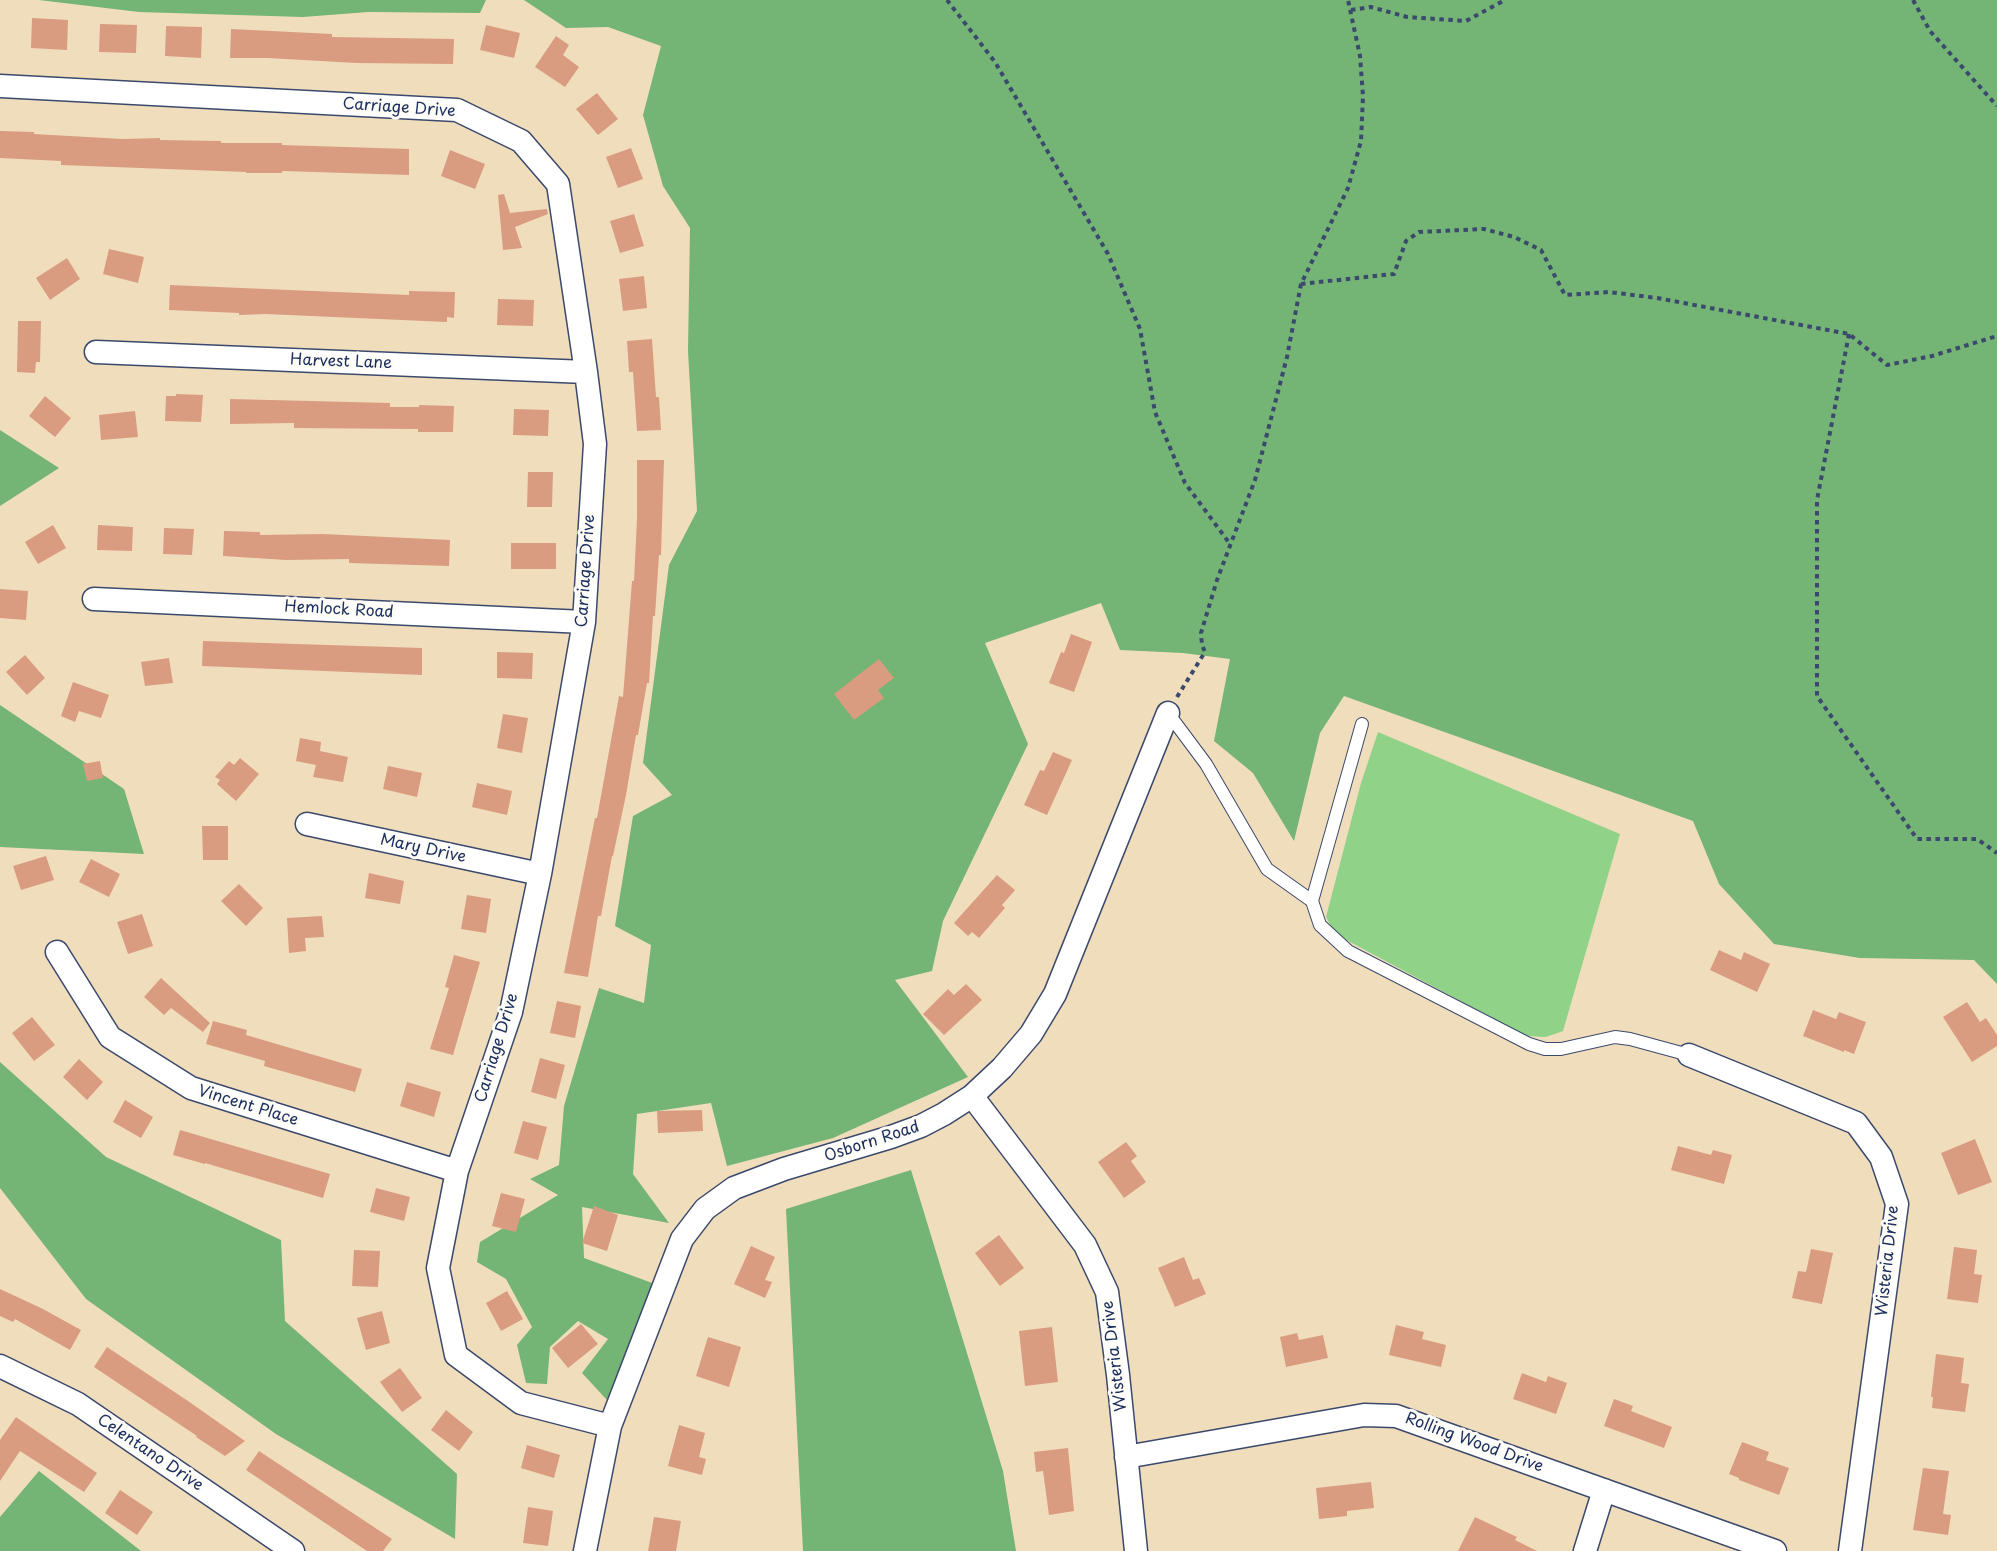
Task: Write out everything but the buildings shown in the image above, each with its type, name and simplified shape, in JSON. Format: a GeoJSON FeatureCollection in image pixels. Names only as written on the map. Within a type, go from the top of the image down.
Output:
{"type":"FeatureCollection","features":[{"type":"Feature","properties":{"kind":"street","name":"Carriage Drive"},"geometry":{"type":"LineString","coordinates":[[0,86],[457,110],[521,141],[558,184],[595,444],[584,622],[540,874],[511,1012],[457,1171],[438,1268],[456,1355],[521,1403],[610,1426]]}},
{"type":"Feature","properties":{"kind":"street","name":"Harvest Lane"},"geometry":{"type":"LineString","coordinates":[[96,352],[586,372]]}},
{"type":"Feature","properties":{"kind":"street","name":"Hemlock Road"},"geometry":{"type":"LineString","coordinates":[[94,599],[584,622]]}},
{"type":"Feature","properties":{"kind":"street","name":"Osborn Road"},"geometry":{"type":"LineString","coordinates":[[585,1551],[610,1426],[682,1239],[705,1209],[734,1188],[784,1169],[921,1126],[972,1096],[1002,1068],[1031,1034],[1054,994],[1168,713]]}},
{"type":"Feature","properties":{"kind":"street","name":"Mary Drive"},"geometry":{"type":"LineString","coordinates":[[306,824],[540,874]]}},
{"type":"Feature","properties":{"kind":"street","name":"Vincent Place"},"geometry":{"type":"LineString","coordinates":[[57,952],[110,1037],[191,1088],[457,1171]]}},
{"type":"Feature","properties":{"kind":"street","name":"Wisteria Drive"},"geometry":{"type":"LineString","coordinates":[[1689,1055],[1856,1123],[1881,1157],[1897,1204],[1850,1551]]}},
{"type":"Feature","properties":{"kind":"street","name":"Wisteria Drive"},"geometry":{"type":"LineString","coordinates":[[972,1096],[1085,1245],[1107,1292],[1136,1551]]}},
{"type":"Feature","properties":{"kind":"street","name":"Celentano Drive"},"geometry":{"type":"LineString","coordinates":[[0,1366],[78,1404],[293,1551]]}},
{"type":"Feature","properties":{"kind":"street","name":"Rolling Wood Drive"},"geometry":{"type":"LineString","coordinates":[[1126,1457],[1364,1414],[1396,1416],[1775,1551]]}},
{"type":"Feature","properties":{"kind":"street"},"geometry":{"type":"LineString","coordinates":[[1585,1551],[1604,1490]]}},
{"type":"Feature","properties":{"kind":"lane"},"geometry":{"type":"LineString","coordinates":[[1168,713],[1206,764],[1267,869],[1312,901]]}},
{"type":"Feature","properties":{"kind":"lane"},"geometry":{"type":"LineString","coordinates":[[1362,724],[1312,901],[1320,925],[1348,951],[1528,1044],[1561,1049],[1615,1037],[1689,1055]]}},
{"type":"Feature","properties":{"kind":"path"},"geometry":{"type":"LineString","coordinates":[[947,0],[995,62],[1107,254],[1140,329],[1155,412],[1185,483],[1230,544]]}},
{"type":"Feature","properties":{"kind":"path"},"geometry":{"type":"LineString","coordinates":[[1168,713],[1205,652],[1201,633],[1216,580],[1255,480],[1287,357],[1301,284],[1348,188],[1361,141],[1363,96],[1360,56],[1348,0]]}},
{"type":"Feature","properties":{"kind":"path"},"geometry":{"type":"LineString","coordinates":[[1351,10],[1371,7],[1407,17],[1466,21],[1505,0]]}},
{"type":"Feature","properties":{"kind":"path"},"geometry":{"type":"LineString","coordinates":[[1913,0],[1930,31],[1997,106]]}},
{"type":"Feature","properties":{"kind":"path"},"geometry":{"type":"LineString","coordinates":[[1301,284],[1394,274],[1406,241],[1419,232],[1484,229],[1514,237],[1541,250],[1565,295],[1609,292],[1629,294],[1849,334],[1887,365],[1932,356],[1997,336]]}},
{"type":"Feature","properties":{"kind":"path"},"geometry":{"type":"LineString","coordinates":[[1849,334],[1817,500],[1817,696],[1917,839],[1977,839],[1997,853]]}},
{"type":"Feature","properties":{"kind":"green space"},"geometry":{"type":"Polygon","coordinates":[[[39,0],[486,0],[480,13],[368,12],[303,17],[139,12],[39,0]]]}},
{"type":"Feature","properties":{"kind":"green space"},"geometry":{"type":"Polygon","coordinates":[[[524,0],[1997,0],[1997,984],[1974,960],[1860,958],[1774,944],[1719,884],[1693,821],[1344,696],[1320,733],[1294,841],[1253,773],[1214,741],[1230,659],[1183,653],[1120,650],[1101,603],[985,643],[1028,744],[943,921],[932,971],[895,980],[968,1077],[833,1138],[727,1166],[711,1103],[637,1114],[633,1174],[669,1223],[582,1207],[584,1258],[655,1284],[607,1400],[582,1373],[608,1339],[578,1321],[550,1347],[547,1384],[526,1383],[517,1345],[532,1327],[506,1279],[477,1262],[480,1242],[558,1195],[530,1179],[559,1165],[564,1106],[599,988],[644,1003],[651,945],[615,926],[633,816],[672,795],[643,763],[669,565],[697,511],[688,351],[690,228],[663,186],[643,115],[661,46],[608,27],[566,28],[524,0]]]}},
{"type":"Feature","properties":{"kind":"green space"},"geometry":{"type":"Polygon","coordinates":[[[0,430],[59,468],[0,506],[0,430]]]}},
{"type":"Feature","properties":{"kind":"green space"},"geometry":{"type":"Polygon","coordinates":[[[0,705],[124,789],[144,854],[0,847],[0,705]]]}},
{"type":"Feature","properties":{"kind":"green space"},"geometry":{"type":"Polygon","coordinates":[[[1378,732],[1620,834],[1563,1031],[1546,1037],[1526,1036],[1335,934],[1326,917],[1361,783],[1378,732]]]}},
{"type":"Feature","properties":{"kind":"green space"},"geometry":{"type":"Polygon","coordinates":[[[0,1062],[106,1157],[281,1240],[285,1321],[457,1474],[455,1539],[276,1434],[86,1299],[0,1188],[0,1062]]]}},
{"type":"Feature","properties":{"kind":"green space"},"geometry":{"type":"Polygon","coordinates":[[[911,1170],[1003,1471],[1016,1551],[803,1551],[786,1209],[911,1170]]]}},
{"type":"Feature","properties":{"kind":"green space"},"geometry":{"type":"Polygon","coordinates":[[[39,1471],[141,1551],[0,1551],[0,1517],[39,1471]]]}}]}
